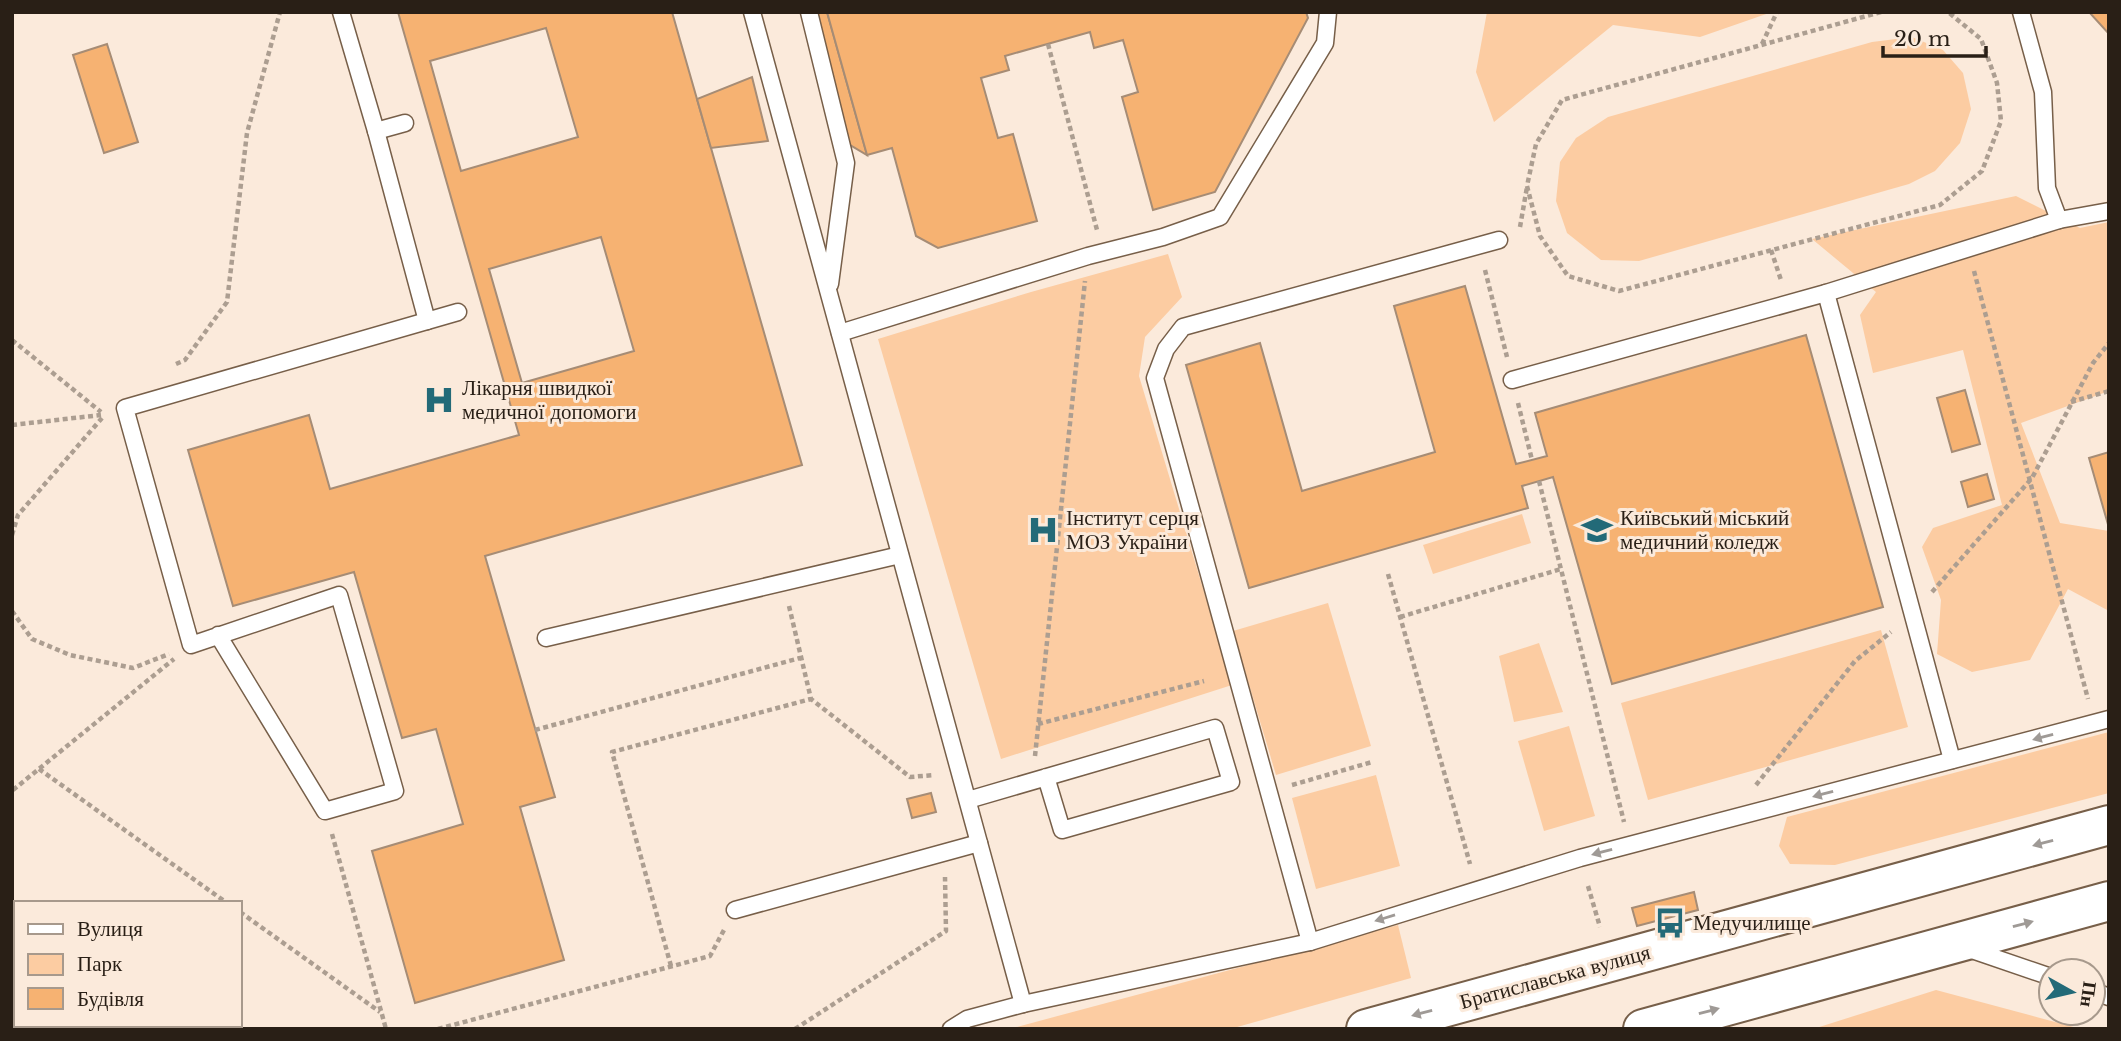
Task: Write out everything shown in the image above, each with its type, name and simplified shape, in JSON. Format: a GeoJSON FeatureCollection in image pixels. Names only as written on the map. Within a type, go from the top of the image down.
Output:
{"type":"FeatureCollection","features":[{"type":"Feature","properties":{"kind":"main road","name":"Братиславська вулиця"},"geometry":{"type":"LineString","coordinates":[[1366,1029],[2109,825]]}},
{"type":"Feature","properties":{"kind":"main road"},"geometry":{"type":"LineString","coordinates":[[1643,1029],[2109,901]]}},
{"type":"Feature","properties":{"kind":"lane"},"geometry":{"type":"LineString","coordinates":[[341,12],[427,321]]}},
{"type":"Feature","properties":{"kind":"lane"},"geometry":{"type":"LineString","coordinates":[[752,12],[1023,1004]]}},
{"type":"Feature","properties":{"kind":"lane"},"geometry":{"type":"LineString","coordinates":[[809,12],[846,163],[829,293]]}},
{"type":"Feature","properties":{"kind":"lane"},"geometry":{"type":"LineString","coordinates":[[840,333],[1096,254],[1163,237],[1220,217],[1325,43],[1328,12]]}},
{"type":"Feature","properties":{"kind":"lane"},"geometry":{"type":"LineString","coordinates":[[2021,12],[2043,92],[2047,188],[2059,220]]}},
{"type":"Feature","properties":{"kind":"lane"},"geometry":{"type":"LineString","coordinates":[[376,131],[405,123]]}},
{"type":"Feature","properties":{"kind":"lane"},"geometry":{"type":"LineString","coordinates":[[1513,380],[1826,293],[2059,220],[2109,211]]}},
{"type":"Feature","properties":{"kind":"lane"},"geometry":{"type":"LineString","coordinates":[[1310,942],[1156,379],[1166,349],[1183,327],[1499,240]]}},
{"type":"Feature","properties":{"kind":"lane"},"geometry":{"type":"LineString","coordinates":[[1826,293],[1952,760]]}},
{"type":"Feature","properties":{"kind":"lane"},"geometry":{"type":"LineString","coordinates":[[218,635],[326,811],[395,791],[339,595],[218,635],[191,645],[125,408],[458,312]]}},
{"type":"Feature","properties":{"kind":"lane"},"geometry":{"type":"LineString","coordinates":[[546,638],[900,555]]}},
{"type":"Feature","properties":{"kind":"lane"},"geometry":{"type":"LineString","coordinates":[[951,1029],[967,1019],[1023,1004],[1310,942],[1580,858],[2109,719]]}},
{"type":"Feature","properties":{"kind":"lane"},"geometry":{"type":"LineString","coordinates":[[966,794],[1046,777],[1215,728],[1231,782],[1062,830],[1046,777]]}},
{"type":"Feature","properties":{"kind":"lane"},"geometry":{"type":"LineString","coordinates":[[734,910],[979,843]]}},
{"type":"Feature","properties":{"kind":"lane"},"geometry":{"type":"LineString","coordinates":[[1954,943],[2037,972]]}},
{"type":"Feature","properties":{"kind":"path"},"geometry":{"type":"LineString","coordinates":[[173,366],[185,360],[227,302],[247,133],[280,12]]}},
{"type":"Feature","properties":{"kind":"path"},"geometry":{"type":"LineString","coordinates":[[1762,45],[1777,12]]}},
{"type":"Feature","properties":{"kind":"path"},"geometry":{"type":"LineString","coordinates":[[1499,240],[1521,227],[1536,144],[1562,100],[1881,12]]}},
{"type":"Feature","properties":{"kind":"path"},"geometry":{"type":"LineString","coordinates":[[1527,186],[1540,236],[1568,276],[1619,291],[1940,205],[1982,171],[2001,121],[1997,83],[1981,38],[1950,12]]}},
{"type":"Feature","properties":{"kind":"path"},"geometry":{"type":"LineString","coordinates":[[1034,762],[1079,321],[1096,254],[1048,44]]}},
{"type":"Feature","properties":{"kind":"path"},"geometry":{"type":"LineString","coordinates":[[1973,267],[2089,699]]}},
{"type":"Feature","properties":{"kind":"path"},"geometry":{"type":"LineString","coordinates":[[12,340],[105,415]]}},
{"type":"Feature","properties":{"kind":"path"},"geometry":{"type":"LineString","coordinates":[[1753,788],[1855,661],[1912,615],[2032,478],[2093,363],[2109,343]]}},
{"type":"Feature","properties":{"kind":"path"},"geometry":{"type":"LineString","coordinates":[[2071,402],[2109,391]]}},
{"type":"Feature","properties":{"kind":"path"},"geometry":{"type":"LineString","coordinates":[[12,425],[105,415]]}},
{"type":"Feature","properties":{"kind":"path"},"geometry":{"type":"LineString","coordinates":[[12,535],[18,515],[105,415]]}},
{"type":"Feature","properties":{"kind":"path"},"geometry":{"type":"LineString","coordinates":[[1539,481],[1625,823]]}},
{"type":"Feature","properties":{"kind":"path"},"geometry":{"type":"LineString","coordinates":[[1400,617],[1561,569]]}},
{"type":"Feature","properties":{"kind":"path"},"geometry":{"type":"LineString","coordinates":[[1388,574],[1470,864]]}},
{"type":"Feature","properties":{"kind":"path"},"geometry":{"type":"LineString","coordinates":[[783,582],[811,699],[910,778],[934,775],[941,795],[966,794]]}},
{"type":"Feature","properties":{"kind":"path"},"geometry":{"type":"LineString","coordinates":[[12,611],[32,639],[70,655],[133,668],[191,645]]}},
{"type":"Feature","properties":{"kind":"path"},"geometry":{"type":"LineString","coordinates":[[13,790],[191,645]]}},
{"type":"Feature","properties":{"kind":"path"},"geometry":{"type":"LineString","coordinates":[[535,730],[800,658]]}},
{"type":"Feature","properties":{"kind":"path"},"geometry":{"type":"LineString","coordinates":[[1038,724],[1204,681]]}},
{"type":"Feature","properties":{"kind":"path"},"geometry":{"type":"LineString","coordinates":[[671,966],[612,752],[811,699]]}},
{"type":"Feature","properties":{"kind":"path"},"geometry":{"type":"LineString","coordinates":[[1269,792],[1372,762]]}},
{"type":"Feature","properties":{"kind":"path"},"geometry":{"type":"LineString","coordinates":[[39,769],[224,901]]}},
{"type":"Feature","properties":{"kind":"path"},"geometry":{"type":"LineString","coordinates":[[326,811],[386,1029]]}},
{"type":"Feature","properties":{"kind":"path"},"geometry":{"type":"LineString","coordinates":[[795,1029],[946,931],[944,853]]}},
{"type":"Feature","properties":{"kind":"path"},"geometry":{"type":"LineString","coordinates":[[1588,886],[1600,928],[1592,930]]}},
{"type":"Feature","properties":{"kind":"path"},"geometry":{"type":"LineString","coordinates":[[438,1029],[710,956],[734,910]]}},
{"type":"Feature","properties":{"kind":"path"},"geometry":{"type":"LineString","coordinates":[[242,913],[381,1012]]}},
{"type":"Feature","properties":{"kind":"green space"},"geometry":{"type":"Polygon","coordinates":[[[1487,12],[1772,12],[1700,37],[1613,25],[1494,122],[1476,72],[1487,12]]]}},
{"type":"Feature","properties":{"kind":"green space"},"geometry":{"type":"Polygon","coordinates":[[[1912,37],[1943,50],[1963,73],[1971,109],[1960,143],[1935,171],[1909,184],[1639,261],[1601,260],[1567,233],[1556,201],[1560,162],[1576,138],[1608,117],[1872,42],[1912,37]]]}},
{"type":"Feature","properties":{"kind":"green space"},"geometry":{"type":"Polygon","coordinates":[[[2016,196],[2080,228],[2109,222],[2109,391],[2021,423],[2060,523],[2109,531],[2109,611],[2068,589],[2030,660],[1972,672],[1937,654],[1941,600],[1922,547],[1933,528],[2002,505],[1963,350],[1873,373],[1860,315],[1876,292],[1812,239],[2016,196]]]}},
{"type":"Feature","properties":{"kind":"green space"},"geometry":{"type":"Polygon","coordinates":[[[1168,254],[1182,297],[1145,337],[1139,376],[1232,685],[1001,759],[878,339],[1168,254]]]}},
{"type":"Feature","properties":{"kind":"green space"},"geometry":{"type":"Polygon","coordinates":[[[1522,514],[1531,543],[1433,574],[1423,545],[1522,514]]]}},
{"type":"Feature","properties":{"kind":"green space"},"geometry":{"type":"Polygon","coordinates":[[[1328,603],[1371,746],[1276,775],[1233,631],[1328,603]]]}},
{"type":"Feature","properties":{"kind":"green space"},"geometry":{"type":"Polygon","coordinates":[[[1881,630],[1908,727],[1648,800],[1621,703],[1881,630]]]}},
{"type":"Feature","properties":{"kind":"green space"},"geometry":{"type":"Polygon","coordinates":[[[1539,643],[1563,712],[1514,722],[1499,656],[1539,643]]]}},
{"type":"Feature","properties":{"kind":"green space"},"geometry":{"type":"Polygon","coordinates":[[[1569,726],[1595,816],[1544,831],[1518,741],[1569,726]]]}},
{"type":"Feature","properties":{"kind":"green space"},"geometry":{"type":"Polygon","coordinates":[[[2109,732],[2109,793],[1835,865],[1790,864],[1779,846],[1787,817],[2109,732]]]}},
{"type":"Feature","properties":{"kind":"green space"},"geometry":{"type":"Polygon","coordinates":[[[1376,775],[1400,866],[1316,889],[1292,798],[1376,775]]]}},
{"type":"Feature","properties":{"kind":"green space"},"geometry":{"type":"Polygon","coordinates":[[[1398,925],[1411,978],[1230,1029],[1009,1029],[1398,925]]]}},
{"type":"Feature","properties":{"kind":"green space"},"geometry":{"type":"Polygon","coordinates":[[[1936,990],[2037,1017],[2037,1027],[2081,1029],[1813,1029],[1936,990]]]}},
{"type":"Feature","properties":{"kind":"building"},"geometry":{"type":"Polygon","coordinates":[[[398,12],[672,12],[802,465],[485,556],[555,797],[520,807],[564,960],[415,1003],[372,851],[463,824],[436,729],[402,738],[354,572],[233,606],[188,450],[309,415],[330,489],[519,435],[398,12]],[[546,28],[430,61],[461,171],[578,137],[546,28]],[[601,237],[489,269],[522,383],[634,351],[601,237]]]}},
{"type":"Feature","properties":{"kind":"building"},"geometry":{"type":"Polygon","coordinates":[[[801,12],[827,12],[867,155],[835,136],[801,12]]]}},
{"type":"Feature","properties":{"kind":"building"},"geometry":{"type":"Polygon","coordinates":[[[827,12],[1306,12],[1308,18],[1215,192],[1153,210],[1122,97],[1138,92],[1123,40],[1094,48],[1090,32],[1005,56],[1009,70],[981,78],[998,138],[1013,134],[1037,221],[938,248],[916,236],[892,148],[867,155],[827,12]]]}},
{"type":"Feature","properties":{"kind":"building"},"geometry":{"type":"Polygon","coordinates":[[[2089,12],[2109,12],[2109,34],[2089,12]]]}},
{"type":"Feature","properties":{"kind":"building"},"geometry":{"type":"Polygon","coordinates":[[[107,44],[138,142],[104,153],[73,55],[107,44]]]}},
{"type":"Feature","properties":{"kind":"building"},"geometry":{"type":"Polygon","coordinates":[[[752,77],[768,141],[711,148],[697,99],[752,77]]]}},
{"type":"Feature","properties":{"kind":"building"},"geometry":{"type":"Polygon","coordinates":[[[1465,286],[1516,464],[1547,456],[1535,413],[1806,335],[1883,607],[1612,684],[1553,477],[1522,486],[1528,508],[1249,588],[1186,365],[1260,343],[1302,491],[1435,452],[1394,306],[1465,286]]]}},
{"type":"Feature","properties":{"kind":"building"},"geometry":{"type":"Polygon","coordinates":[[[1965,390],[1980,444],[1952,452],[1937,398],[1965,390]]]}},
{"type":"Feature","properties":{"kind":"building"},"geometry":{"type":"Polygon","coordinates":[[[2109,452],[2109,528],[2089,458],[2109,452]]]}},
{"type":"Feature","properties":{"kind":"building"},"geometry":{"type":"Polygon","coordinates":[[[1987,474],[1994,499],[1968,507],[1961,482],[1987,474]]]}},
{"type":"Feature","properties":{"kind":"building"},"geometry":{"type":"Polygon","coordinates":[[[931,793],[936,812],[912,818],[907,799],[931,793]]]}},
{"type":"Feature","properties":{"kind":"building"},"geometry":{"type":"Polygon","coordinates":[[[1694,892],[1698,910],[1637,926],[1632,908],[1694,892]]]}},
{"type":"Feature","properties":{"kind":"place","name":"Лікарня швидкої медичної допомоги"},"geometry":{"type":"Point","coordinates":[439,400]}},
{"type":"Feature","properties":{"kind":"place","name":"Інститут серця МОЗ України"},"geometry":{"type":"Point","coordinates":[1043,530]}},
{"type":"Feature","properties":{"kind":"place","name":"Київський міський медичний коледж"},"geometry":{"type":"Point","coordinates":[1597,530]}},
{"type":"Feature","properties":{"kind":"place","name":"Медучилище"},"geometry":{"type":"Point","coordinates":[1670,923]}}]}
